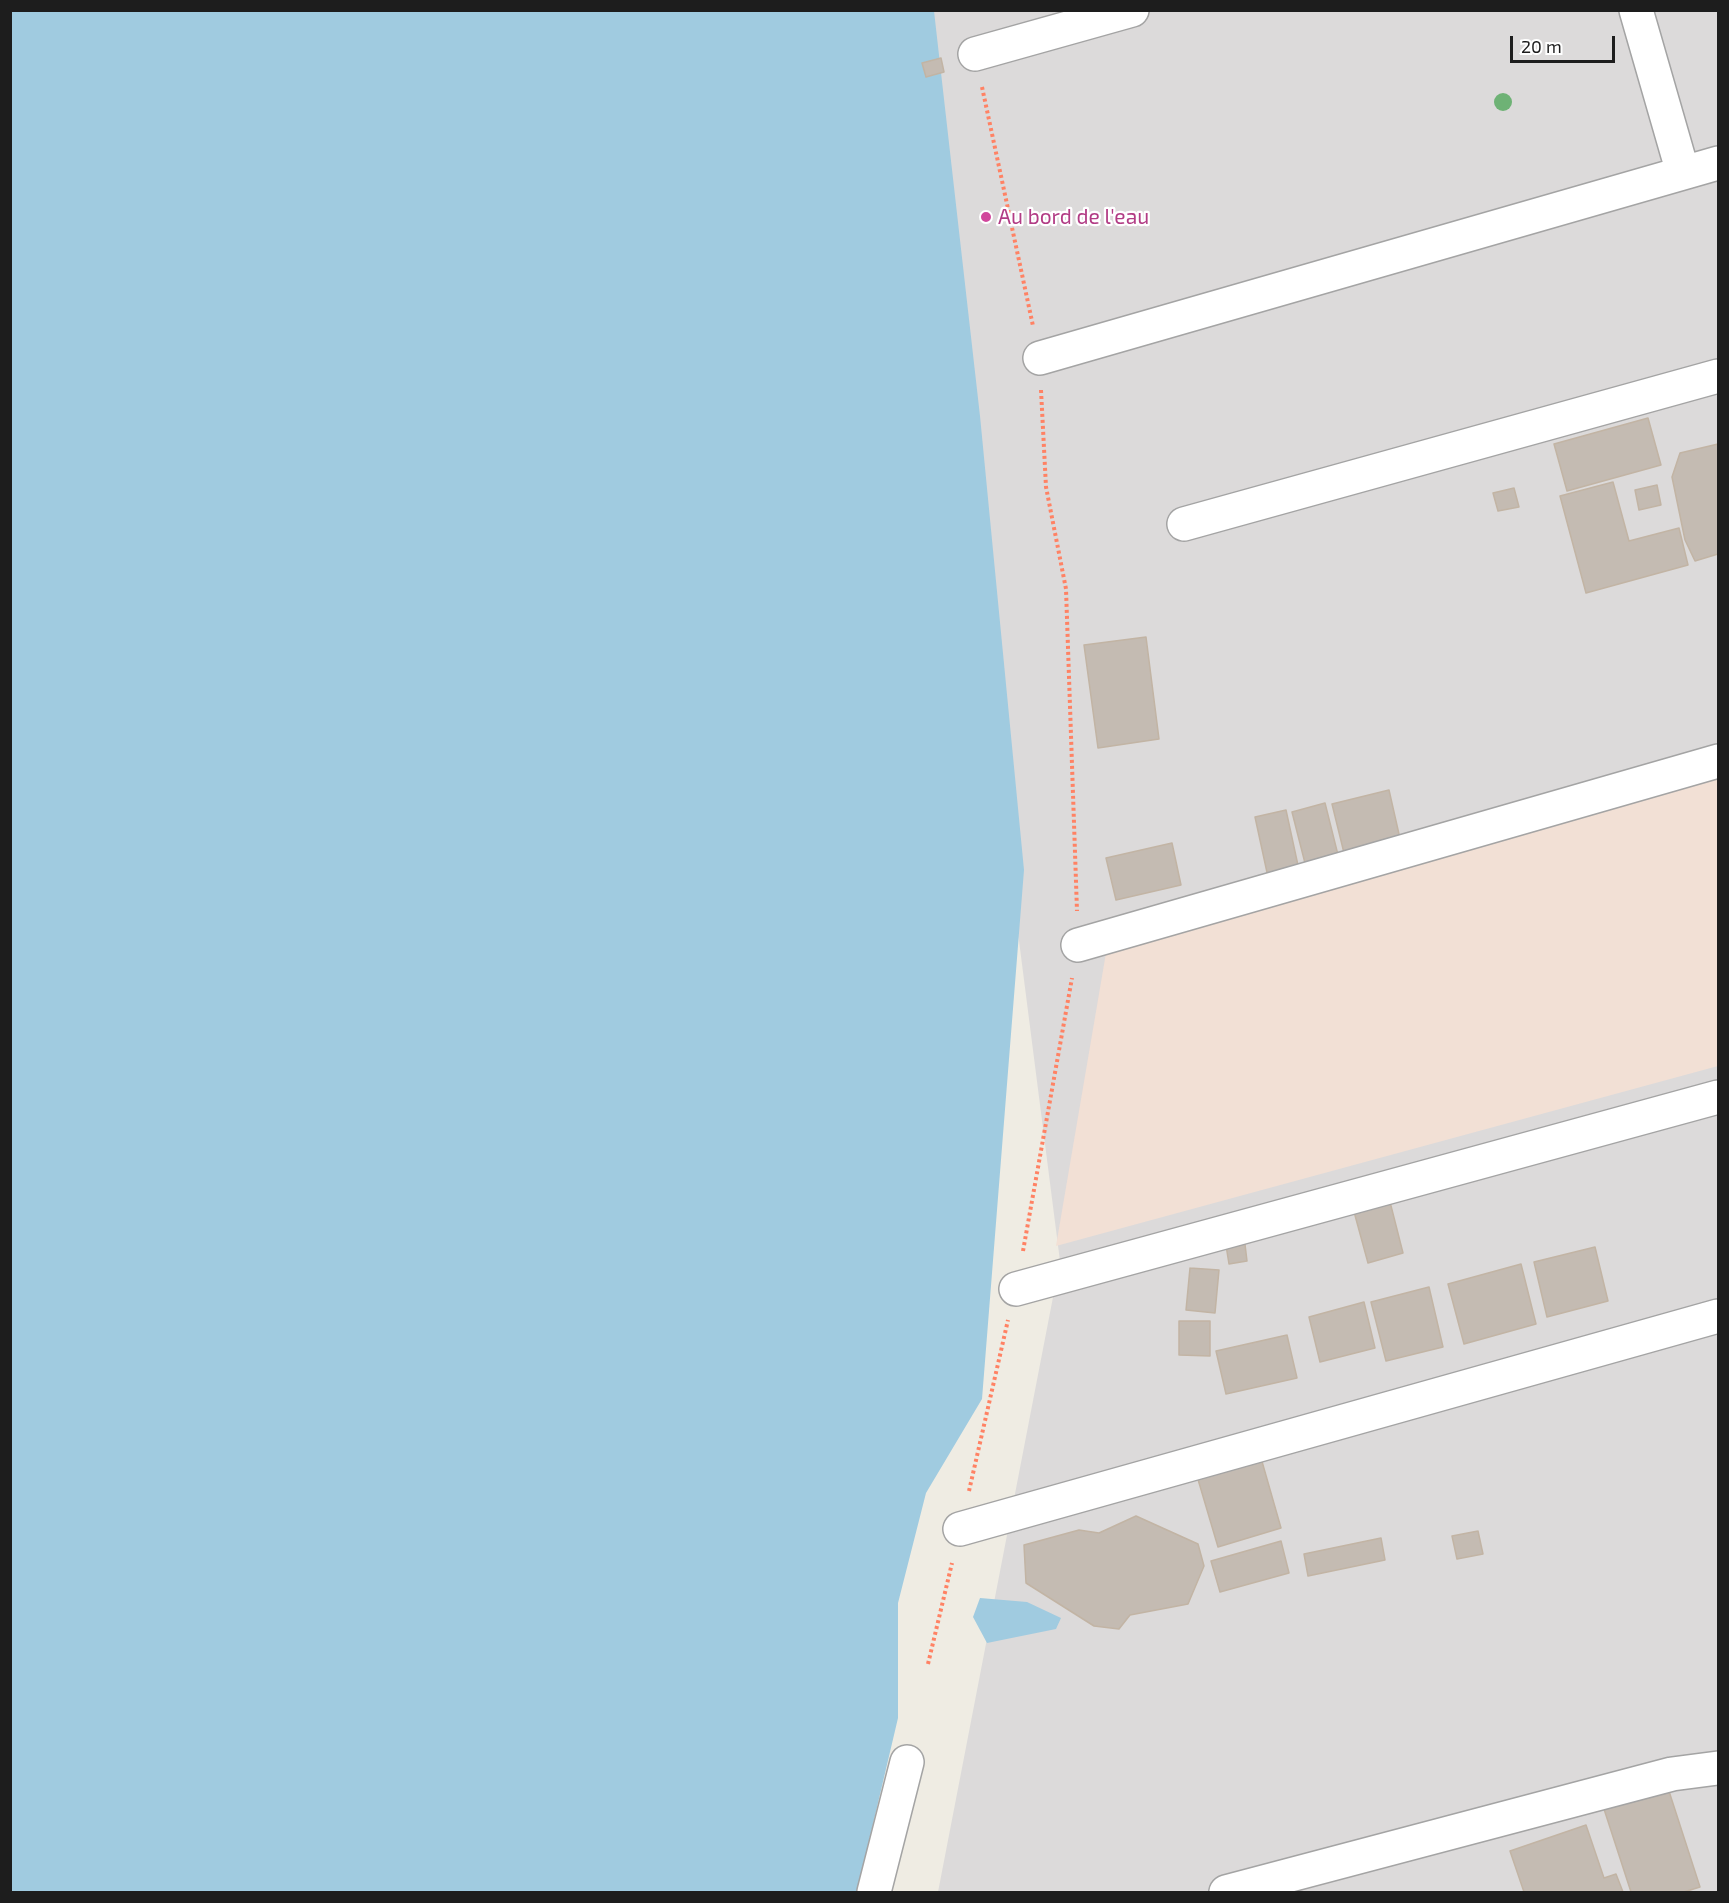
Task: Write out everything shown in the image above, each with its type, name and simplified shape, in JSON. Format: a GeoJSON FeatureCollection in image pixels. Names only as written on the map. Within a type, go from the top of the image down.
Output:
{"type":"FeatureCollection","features":[{"type":"Feature","properties":{"kind":"street"},"geometry":{"type":"LineString","coordinates":[[975,54],[1132,10]]}},
{"type":"Feature","properties":{"kind":"street"},"geometry":{"type":"LineString","coordinates":[[1636,10],[1683,173]]}},
{"type":"Feature","properties":{"kind":"street"},"geometry":{"type":"LineString","coordinates":[[1040,358],[1719,163]]}},
{"type":"Feature","properties":{"kind":"street"},"geometry":{"type":"LineString","coordinates":[[1184,524],[1719,376]]}},
{"type":"Feature","properties":{"kind":"street"},"geometry":{"type":"LineString","coordinates":[[1078,945],[1719,761]]}},
{"type":"Feature","properties":{"kind":"street"},"geometry":{"type":"LineString","coordinates":[[1016,1289],[1719,1096]]}},
{"type":"Feature","properties":{"kind":"street"},"geometry":{"type":"LineString","coordinates":[[960,1528],[1719,1316]]}},
{"type":"Feature","properties":{"kind":"street"},"geometry":{"type":"LineString","coordinates":[[874,1893],[907,1762]]}},
{"type":"Feature","properties":{"kind":"street"},"geometry":{"type":"LineString","coordinates":[[1226,1893],[1672,1774],[1719,1768]]}},
{"type":"Feature","properties":{"kind":"path"},"geometry":{"type":"LineString","coordinates":[[928,1664],[1016,1289],[1078,945],[1066,589],[1046,487],[1040,358],[975,54]]}},
{"type":"Feature","properties":{"kind":"shaded area"},"geometry":{"type":"Polygon","coordinates":[[[900,11],[1718,11],[1718,1892],[938,1892],[1060,1261],[900,11]]]}},
{"type":"Feature","properties":{"kind":"shaded area"},"geometry":{"type":"Polygon","coordinates":[[[1718,772],[1718,1066],[1056,1246],[1107,947],[1718,772]]]}},
{"type":"Feature","properties":{"kind":"water"},"geometry":{"type":"Polygon","coordinates":[[[11,11],[934,11],[980,416],[1024,870],[982,1399],[926,1493],[898,1603],[898,1718],[857,1892],[11,1892],[11,11]]]}},
{"type":"Feature","properties":{"kind":"water"},"geometry":{"type":"Polygon","coordinates":[[[980,1598],[1027,1602],[1061,1618],[1056,1629],[987,1643],[973,1617],[980,1598]]]}},
{"type":"Feature","properties":{"kind":"building"},"geometry":{"type":"Polygon","coordinates":[[[941,58],[944,72],[926,77],[922,63],[941,58]]]}},
{"type":"Feature","properties":{"kind":"building"},"geometry":{"type":"Polygon","coordinates":[[[1648,418],[1661,465],[1567,491],[1554,444],[1648,418]]]}},
{"type":"Feature","properties":{"kind":"building"},"geometry":{"type":"Polygon","coordinates":[[[1718,444],[1718,554],[1695,561],[1685,540],[1672,477],[1680,453],[1718,444]]]}},
{"type":"Feature","properties":{"kind":"building"},"geometry":{"type":"Polygon","coordinates":[[[1613,482],[1629,541],[1679,528],[1688,565],[1586,593],[1560,496],[1613,482]]]}},
{"type":"Feature","properties":{"kind":"building"},"geometry":{"type":"Polygon","coordinates":[[[1657,485],[1661,505],[1639,510],[1635,490],[1657,485]]]}},
{"type":"Feature","properties":{"kind":"building"},"geometry":{"type":"Polygon","coordinates":[[[1514,488],[1519,507],[1498,511],[1493,493],[1514,488]]]}},
{"type":"Feature","properties":{"kind":"building"},"geometry":{"type":"Polygon","coordinates":[[[1146,637],[1159,739],[1098,748],[1084,645],[1146,637]]]}},
{"type":"Feature","properties":{"kind":"building"},"geometry":{"type":"Polygon","coordinates":[[[1389,790],[1401,843],[1345,857],[1332,804],[1389,790]]]}},
{"type":"Feature","properties":{"kind":"building"},"geometry":{"type":"Polygon","coordinates":[[[1325,803],[1339,859],[1306,867],[1292,812],[1325,803]]]}},
{"type":"Feature","properties":{"kind":"building"},"geometry":{"type":"Polygon","coordinates":[[[1286,810],[1299,870],[1268,877],[1255,817],[1286,810]]]}},
{"type":"Feature","properties":{"kind":"building"},"geometry":{"type":"Polygon","coordinates":[[[1172,843],[1181,885],[1116,900],[1106,858],[1172,843]]]}},
{"type":"Feature","properties":{"kind":"building"},"geometry":{"type":"Polygon","coordinates":[[[1389,1198],[1403,1253],[1368,1263],[1353,1208],[1389,1198]]]}},
{"type":"Feature","properties":{"kind":"building"},"geometry":{"type":"Polygon","coordinates":[[[1244,1236],[1247,1261],[1229,1264],[1225,1239],[1244,1236]]]}},
{"type":"Feature","properties":{"kind":"building"},"geometry":{"type":"Polygon","coordinates":[[[1595,1247],[1608,1301],[1547,1317],[1534,1262],[1595,1247]]]}},
{"type":"Feature","properties":{"kind":"building"},"geometry":{"type":"Polygon","coordinates":[[[1521,1264],[1536,1324],[1464,1344],[1448,1284],[1521,1264]]]}},
{"type":"Feature","properties":{"kind":"building"},"geometry":{"type":"Polygon","coordinates":[[[1190,1268],[1219,1270],[1215,1313],[1186,1310],[1190,1268]]]}},
{"type":"Feature","properties":{"kind":"building"},"geometry":{"type":"Polygon","coordinates":[[[1429,1287],[1443,1347],[1386,1361],[1371,1302],[1429,1287]]]}},
{"type":"Feature","properties":{"kind":"building"},"geometry":{"type":"Polygon","coordinates":[[[1364,1302],[1375,1348],[1320,1362],[1309,1317],[1364,1302]]]}},
{"type":"Feature","properties":{"kind":"building"},"geometry":{"type":"Polygon","coordinates":[[[1179,1321],[1210,1321],[1210,1356],[1179,1355],[1179,1321]]]}},
{"type":"Feature","properties":{"kind":"building"},"geometry":{"type":"Polygon","coordinates":[[[1287,1335],[1297,1378],[1226,1394],[1216,1351],[1287,1335]]]}},
{"type":"Feature","properties":{"kind":"building"},"geometry":{"type":"Polygon","coordinates":[[[1261,1458],[1281,1528],[1218,1547],[1197,1476],[1261,1458]]]}},
{"type":"Feature","properties":{"kind":"building"},"geometry":{"type":"Polygon","coordinates":[[[1136,1516],[1198,1544],[1204,1566],[1188,1604],[1130,1615],[1119,1629],[1094,1626],[1026,1583],[1024,1545],[1079,1530],[1099,1533],[1136,1516]]]}},
{"type":"Feature","properties":{"kind":"building"},"geometry":{"type":"Polygon","coordinates":[[[1478,1531],[1483,1554],[1457,1559],[1452,1536],[1478,1531]]]}},
{"type":"Feature","properties":{"kind":"building"},"geometry":{"type":"Polygon","coordinates":[[[1381,1538],[1385,1560],[1308,1576],[1304,1554],[1381,1538]]]}},
{"type":"Feature","properties":{"kind":"building"},"geometry":{"type":"Polygon","coordinates":[[[1281,1541],[1289,1573],[1220,1592],[1211,1561],[1281,1541]]]}},
{"type":"Feature","properties":{"kind":"building"},"geometry":{"type":"Polygon","coordinates":[[[1667,1785],[1700,1887],[1684,1892],[1631,1892],[1603,1806],[1667,1785]]]}},
{"type":"Feature","properties":{"kind":"building"},"geometry":{"type":"Polygon","coordinates":[[[1586,1825],[1604,1878],[1616,1874],[1623,1892],[1524,1892],[1510,1851],[1586,1825]]]}},
{"type":"Feature","properties":{"kind":"place","name":"Au bord de l'eau"},"geometry":{"type":"Point","coordinates":[986,217]}}]}
